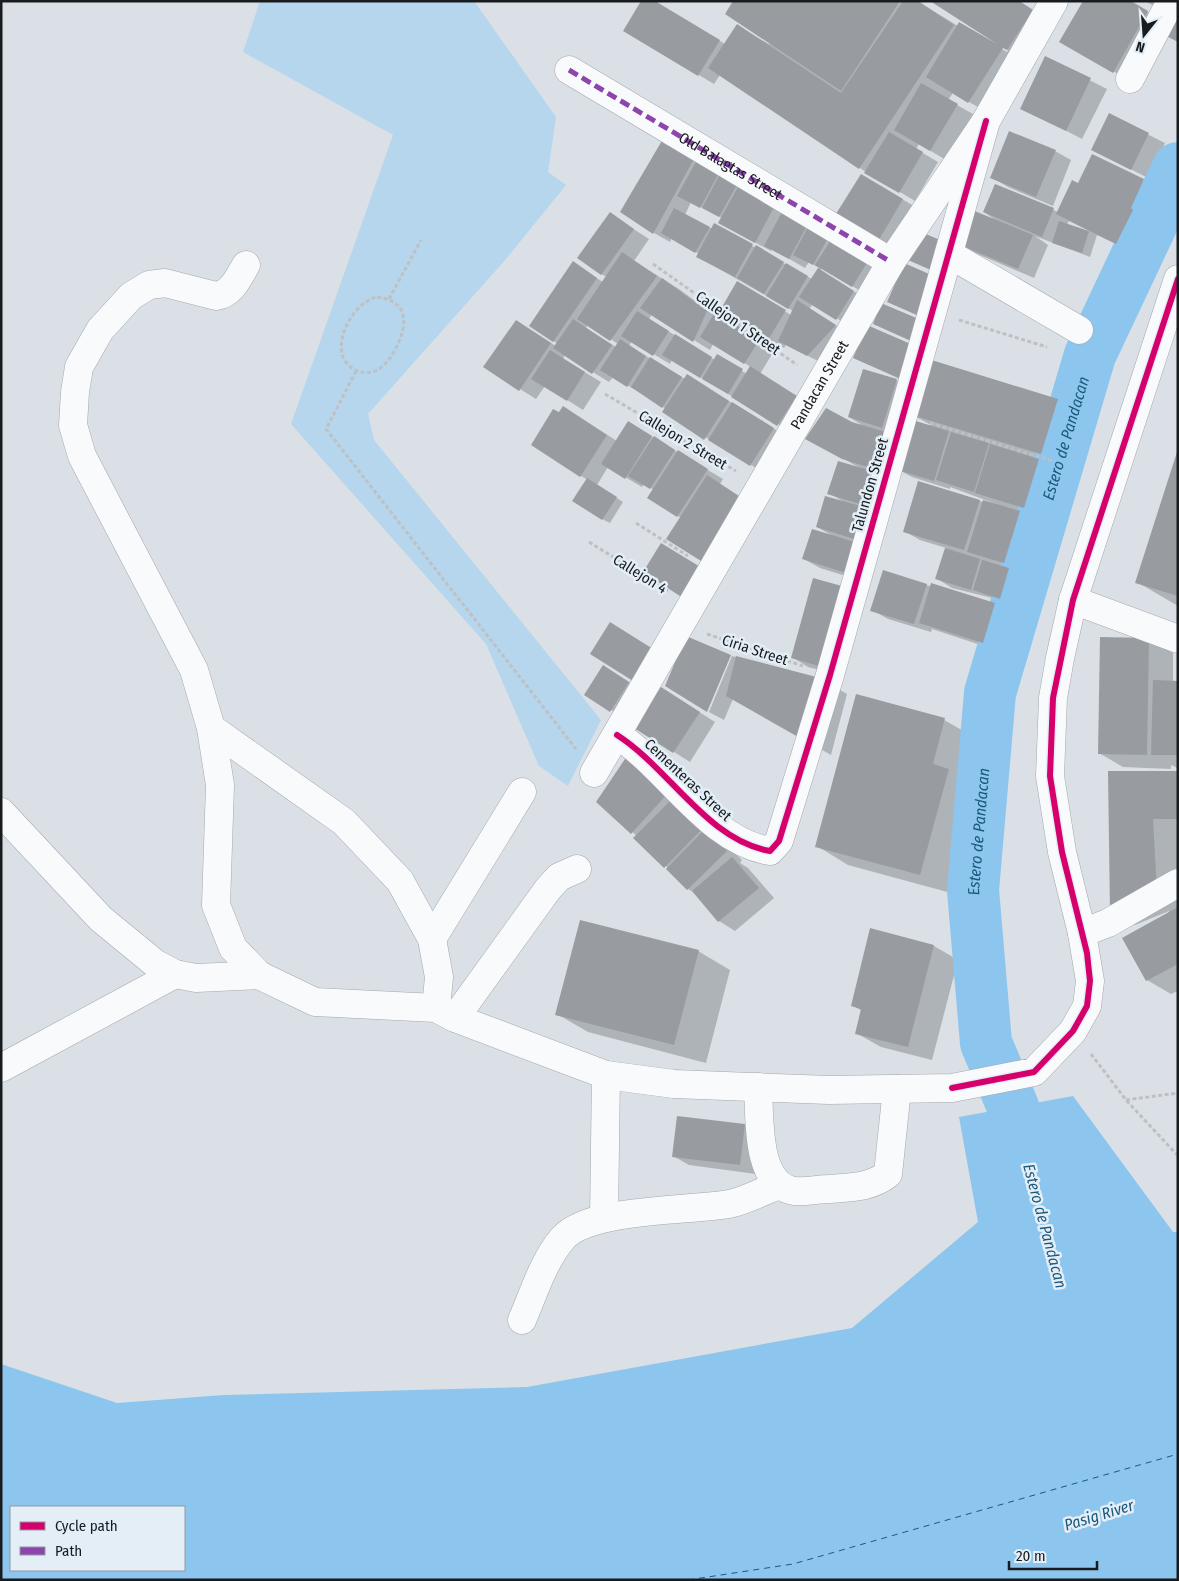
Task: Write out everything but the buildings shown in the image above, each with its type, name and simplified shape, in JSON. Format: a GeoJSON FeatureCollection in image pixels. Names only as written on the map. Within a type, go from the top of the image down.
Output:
{"type":"FeatureCollection","features":[{"type":"Feature","properties":{"kind":"street","name":"Pandacan Street"},"geometry":{"type":"LineString","coordinates":[[594,774],[892,262],[986,121],[1054,1]]}},
{"type":"Feature","properties":{"kind":"street"},"geometry":{"type":"LineString","coordinates":[[1130,79],[1171,1]]}},
{"type":"Feature","properties":{"kind":"street","name":"Old Balagtas Street"},"geometry":{"type":"LineString","coordinates":[[569,70],[892,262]]}},
{"type":"Feature","properties":{"kind":"street","name":"Talundon Street"},"geometry":{"type":"LineString","coordinates":[[770,851],[779,841],[830,675],[986,121]]}},
{"type":"Feature","properties":{"kind":"street"},"geometry":{"type":"LineString","coordinates":[[949,254],[1078,330]]}},
{"type":"Feature","properties":{"kind":"street"},"geometry":{"type":"LineString","coordinates":[[246,265],[230,290],[223,295],[216,296],[165,283],[148,285],[131,296],[100,330],[80,367],[75,392],[73,425],[82,456],[194,670],[211,728],[220,785],[216,905],[233,948],[259,975],[315,1002],[446,1013],[606,1075],[674,1084],[829,1090],[952,1088],[1034,1072],[1073,1031],[1087,1006],[1090,981],[1082,933],[1062,852],[1050,776],[1053,698],[1073,600],[1178,278]]}},
{"type":"Feature","properties":{"kind":"street"},"geometry":{"type":"LineString","coordinates":[[1073,600],[1178,639]]}},
{"type":"Feature","properties":{"kind":"street"},"geometry":{"type":"LineString","coordinates":[[211,728],[344,822],[400,881],[432,939],[446,1013]]}},
{"type":"Feature","properties":{"kind":"street","name":"Cementeras Street"},"geometry":{"type":"LineString","coordinates":[[617,735],[636,748],[659,768],[695,807],[732,837],[756,849],[770,851]]}},
{"type":"Feature","properties":{"kind":"street"},"geometry":{"type":"LineString","coordinates":[[432,939],[522,792]]}},
{"type":"Feature","properties":{"kind":"street"},"geometry":{"type":"LineString","coordinates":[[1,812],[101,918],[156,964],[175,974],[196,978],[259,975]]}},
{"type":"Feature","properties":{"kind":"street"},"geometry":{"type":"LineString","coordinates":[[446,1013],[548,889],[559,878],[577,869]]}},
{"type":"Feature","properties":{"kind":"street"},"geometry":{"type":"LineString","coordinates":[[1082,933],[1108,923],[1178,883]]}},
{"type":"Feature","properties":{"kind":"street"},"geometry":{"type":"LineString","coordinates":[[1,1068],[175,974]]}},
{"type":"Feature","properties":{"kind":"street"},"geometry":{"type":"LineString","coordinates":[[604,1218],[606,1075]]}},
{"type":"Feature","properties":{"kind":"street"},"geometry":{"type":"LineString","coordinates":[[758,1087],[763,1154],[768,1171],[779,1185],[794,1191],[868,1186],[888,1174],[896,1089]]}},
{"type":"Feature","properties":{"kind":"street"},"geometry":{"type":"LineString","coordinates":[[522,1320],[552,1252],[564,1237],[582,1224],[604,1218],[731,1204],[779,1185]]}},
{"type":"Feature","properties":{"kind":"path"},"geometry":{"type":"LineString","coordinates":[[389,299],[421,240]]}},
{"type":"Feature","properties":{"kind":"path"},"geometry":{"type":"LineString","coordinates":[[368,298],[389,299],[400,308],[404,316],[403,333],[388,363],[382,369],[373,372],[356,371],[349,366],[340,350],[340,341],[354,310],[368,298]]}},
{"type":"Feature","properties":{"kind":"path"},"geometry":{"type":"LineString","coordinates":[[932,312],[1051,348]]}},
{"type":"Feature","properties":{"kind":"path"},"geometry":{"type":"LineString","coordinates":[[356,371],[326,429],[594,774]]}},
{"type":"Feature","properties":{"kind":"path"},"geometry":{"type":"LineString","coordinates":[[903,414],[1054,461]]}},
{"type":"Feature","properties":{"kind":"path"},"geometry":{"type":"LineString","coordinates":[[636,523],[712,571]]}},
{"type":"Feature","properties":{"kind":"path"},"geometry":{"type":"LineString","coordinates":[[1073,1031],[1126,1100],[1178,1156]]}},
{"type":"Feature","properties":{"kind":"path"},"geometry":{"type":"LineString","coordinates":[[1126,1100],[1178,1093]]}},
{"type":"Feature","properties":{"kind":"shaded area"},"geometry":{"type":"Polygon","coordinates":[[[260,1],[474,1],[556,117],[548,172],[566,185],[506,259],[368,414],[374,440],[601,720],[568,786],[539,766],[486,644],[291,424],[393,135],[243,52],[260,1]]]}},
{"type":"Feature","properties":{"kind":"water","name":"Pasig River"},"geometry":{"type":"Polygon","coordinates":[[[1073,1096],[1173,1232],[1178,1232],[1178,1580],[1,1580],[1,1364],[117,1403],[224,1395],[527,1387],[852,1328],[978,1222],[959,1117],[1073,1096]]]}},
{"type":"Feature","properties":{"kind":"waterway","name":"Estero de Pandacan"},"geometry":{"type":"LineString","coordinates":[[1032,1178],[1013,1107],[986,1043],[973,890],[990,693],[1090,355],[1178,168]]}},
{"type":"Feature","properties":{"kind":"ferry route"},"geometry":{"type":"LineString","coordinates":[[688,1580],[793,1564],[1178,1454]]}},
{"type":"Feature","properties":{"kind":"marked path"},"geometry":{"type":"LineString","coordinates":[[569,70],[891,262]]}},
{"type":"Feature","properties":{"kind":"cycle path"},"geometry":{"type":"LineString","coordinates":[[617,735],[636,749],[708,819],[727,833],[748,844],[770,851],[779,841],[830,675],[986,121]]}},
{"type":"Feature","properties":{"kind":"cycle path"},"geometry":{"type":"LineString","coordinates":[[952,1088],[1034,1072],[1073,1031],[1087,1006],[1090,981],[1087,953],[1062,852],[1050,776],[1053,698],[1073,600],[1178,279]]}}]}
